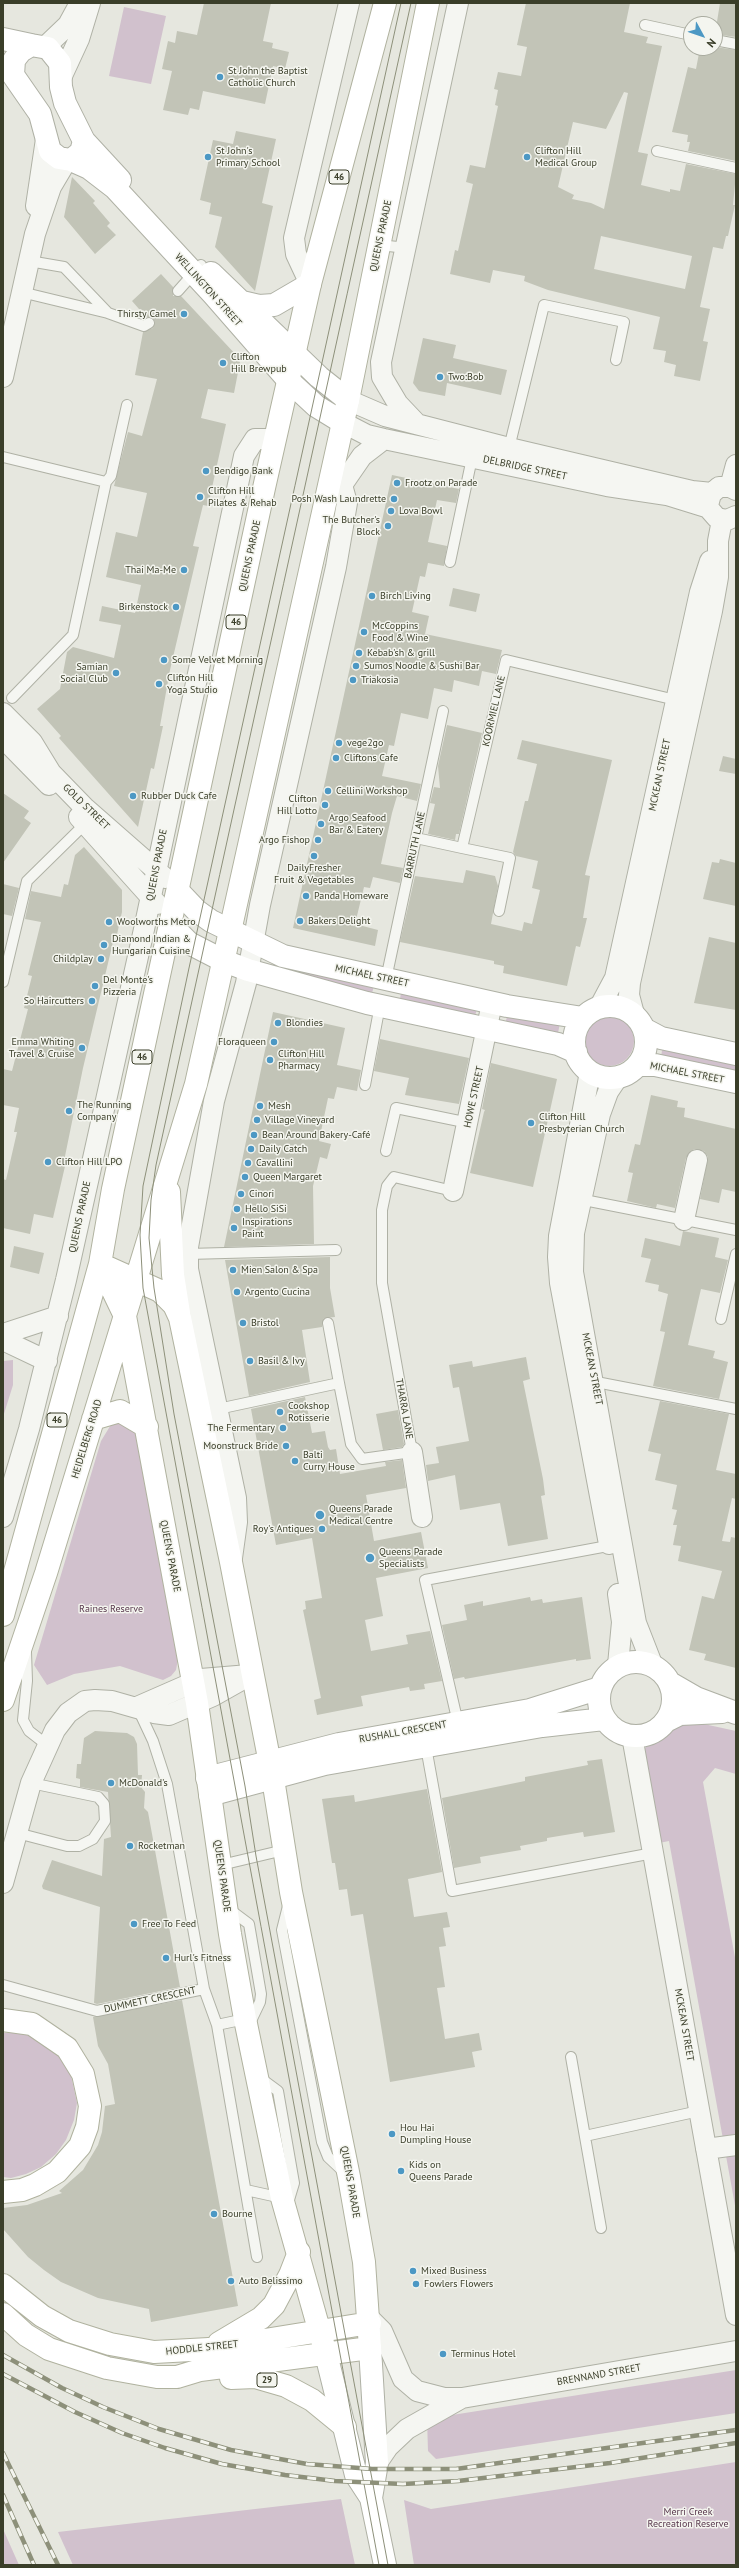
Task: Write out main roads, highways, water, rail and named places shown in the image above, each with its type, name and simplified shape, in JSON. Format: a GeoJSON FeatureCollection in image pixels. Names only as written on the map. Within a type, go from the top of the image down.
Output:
{"type":"FeatureCollection","features":[{"type":"Feature","properties":{"kind":"main road","name":"QUEENS PARADE"},"geometry":{"type":"LineString","coordinates":[[385,3],[310,284],[275,439],[179,892],[113,1189],[100,1264],[125,1316],[147,1427],[197,1703],[208,1787],[246,2024],[283,2204],[326,2354],[356,2475],[371,2498],[385,2565]]}},
{"type":"Feature","properties":{"kind":"main road","name":"QUEENS PARADE"},"geometry":{"type":"LineString","coordinates":[[169,1177],[200,1068],[258,810],[337,477],[342,422],[348,400],[428,3]]}},
{"type":"Feature","properties":{"kind":"main road"},"geometry":{"type":"LineString","coordinates":[[3,39],[38,46]]}},
{"type":"Feature","properties":{"kind":"main road"},"geometry":{"type":"LineString","coordinates":[[17,84],[12,71],[12,63],[21,51],[38,46]]}},
{"type":"Feature","properties":{"kind":"main road","name":"WELLINGTON STREET"},"geometry":{"type":"LineString","coordinates":[[38,46],[58,60],[65,103],[84,141],[172,238],[289,382],[316,406],[342,422]]}},
{"type":"Feature","properties":{"kind":"main road"},"geometry":{"type":"LineString","coordinates":[[3,67],[17,84]]}},
{"type":"Feature","properties":{"kind":"main road","name":"WELLINGTON STREET"},"geometry":{"type":"LineString","coordinates":[[17,84],[40,114],[51,153],[89,168],[115,188],[198,269],[242,302],[319,377],[348,400]]}},
{"type":"Feature","properties":{"kind":"main road"},"geometry":{"type":"LineString","coordinates":[[69,160],[81,152],[84,141]]}},
{"type":"Feature","properties":{"kind":"main road"},"geometry":{"type":"LineString","coordinates":[[242,302],[259,306],[274,305],[310,284]]}},
{"type":"Feature","properties":{"kind":"main road","name":"MICHAEL STREET"},"geometry":{"type":"LineString","coordinates":[[179,892],[202,915],[283,956],[492,1003],[591,1013]]}},
{"type":"Feature","properties":{"kind":"main road"},"geometry":{"type":"LineString","coordinates":[[171,925],[188,943],[224,961],[248,970],[337,996],[558,1044],[576,1052]]}},
{"type":"Feature","properties":{"kind":"main road"},"geometry":{"type":"LineString","coordinates":[[380,1005],[386,979]]}},
{"type":"Feature","properties":{"kind":"main road"},"geometry":{"type":"LineString","coordinates":[[639,1022],[646,1048],[638,1065],[631,1072],[613,1078],[590,1072],[580,1061],[576,1052],[574,1040],[577,1029],[591,1013],[617,1007],[639,1022],[661,1038],[736,1054]]}},
{"type":"Feature","properties":{"kind":"main road","name":"MICHAEL STREET"},"geometry":{"type":"LineString","coordinates":[[638,1065],[655,1065],[736,1082]]}},
{"type":"Feature","properties":{"kind":"main road"},"geometry":{"type":"LineString","coordinates":[[169,1177],[173,1274],[180,1318]]}},
{"type":"Feature","properties":{"kind":"main road","name":"HEIDELBERG ROAD"},"geometry":{"type":"LineString","coordinates":[[3,1700],[26,1634],[169,1177]]}},
{"type":"Feature","properties":{"kind":"main road","name":"QUEENS PARADE"},"geometry":{"type":"LineString","coordinates":[[100,1264],[137,1279],[164,1295],[174,1305],[180,1318],[209,1411],[231,1562],[271,1770],[291,1892],[312,2038],[349,2177],[364,2262],[369,2320],[377,2463],[371,2498]]}},
{"type":"Feature","properties":{"kind":"main road","name":"46"},"geometry":{"type":"LineString","coordinates":[[3,1616],[9,1583],[100,1264]]}},
{"type":"Feature","properties":{"kind":"main road"},"geometry":{"type":"LineString","coordinates":[[93,1419],[120,1411],[147,1427]]}},
{"type":"Feature","properties":{"kind":"main road"},"geometry":{"type":"LineString","coordinates":[[629,1661],[652,1664],[660,1670],[670,1683],[692,1696],[736,1711],[684,1713],[673,1716],[657,1730],[645,1735],[632,1736],[611,1728],[604,1719],[599,1709],[600,1688],[604,1679],[618,1665],[629,1661]]}},
{"type":"Feature","properties":{"kind":"main road"},"geometry":{"type":"LineString","coordinates":[[666,1721],[673,1702],[670,1683]]}},
{"type":"Feature","properties":{"kind":"main road","name":"RUSHALL CRESCENT"},"geometry":{"type":"LineString","coordinates":[[208,1787],[271,1770],[339,1744],[530,1710],[600,1688]]}},
{"type":"Feature","properties":{"kind":"main road","name":"RUSHALL CRESCENT"},"geometry":{"type":"LineString","coordinates":[[271,1770],[325,1764],[542,1726],[604,1719]]}},
{"type":"Feature","properties":{"kind":"main road"},"geometry":{"type":"LineString","coordinates":[[3,2020],[32,2024],[67,2048],[83,2074],[90,2106],[87,2127],[80,2146],[57,2172],[35,2185],[22,2190],[3,2192]]}},
{"type":"Feature","properties":{"kind":"main road"},"geometry":{"type":"LineString","coordinates":[[209,2349],[261,2318],[274,2305],[290,2275],[298,2252]]}},
{"type":"Feature","properties":{"kind":"main road","name":"HODDLE STREET"},"geometry":{"type":"LineString","coordinates":[[3,2285],[42,2316],[88,2338],[132,2350],[154,2352],[209,2349],[319,2331],[369,2320]]}},
{"type":"Feature","properties":{"kind":"main road","name":"HODDLE STREET"},"geometry":{"type":"LineString","coordinates":[[3,2314],[26,2335],[49,2349],[77,2360],[134,2374],[177,2377],[200,2370],[370,2348]]}},
{"type":"Feature","properties":{"kind":"main road","name":"29"},"geometry":{"type":"LineString","coordinates":[[177,2377],[198,2381],[242,2376],[275,2382],[305,2395],[345,2427]]}},
{"type":"Feature","properties":{"kind":"tram line"},"geometry":{"type":"LineString","coordinates":[[379,2565],[143,1288],[140,1235],[143,1186],[189,968],[401,3]]}},
{"type":"Feature","properties":{"kind":"tram line"},"geometry":{"type":"LineString","coordinates":[[388,2565],[256,1856],[245,1786],[174,1414],[154,1288],[149,1238],[151,1200],[156,1165],[411,3]]}},
{"type":"Feature","properties":{"kind":"railway"},"geometry":{"type":"LineString","coordinates":[[3,2355],[62,2388],[103,2407],[159,2429],[231,2450],[307,2464],[372,2469],[456,2469],[736,2430]]}},
{"type":"Feature","properties":{"kind":"railway"},"geometry":{"type":"LineString","coordinates":[[3,2374],[75,2412],[122,2433],[165,2448],[222,2464],[285,2475],[335,2481],[403,2484],[458,2481],[610,2463],[736,2443]]}},
{"type":"Feature","properties":{"kind":"railway"},"geometry":{"type":"LineString","coordinates":[[3,2453],[58,2565]]}},
{"type":"Feature","properties":{"kind":"railway"},"geometry":{"type":"LineString","coordinates":[[3,2495],[34,2565]]}},
{"type":"Feature","properties":{"kind":"place","name":"St John the Baptist Catholic Church"},"geometry":{"type":"Point","coordinates":[220,77]}},
{"type":"Feature","properties":{"kind":"place","name":"St John's Primary School"},"geometry":{"type":"Point","coordinates":[208,157]}},
{"type":"Feature","properties":{"kind":"place","name":"Clifton Hill Medical Group"},"geometry":{"type":"Point","coordinates":[527,157]}},
{"type":"Feature","properties":{"kind":"place","name":"Thirsty Camel"},"geometry":{"type":"Point","coordinates":[184,314]}},
{"type":"Feature","properties":{"kind":"place","name":"Clifton Hill Brewpub"},"geometry":{"type":"Point","coordinates":[223,363]}},
{"type":"Feature","properties":{"kind":"place","name":"Two:Bob"},"geometry":{"type":"Point","coordinates":[440,377]}},
{"type":"Feature","properties":{"kind":"place","name":"Bendigo Bank"},"geometry":{"type":"Point","coordinates":[206,471]}},
{"type":"Feature","properties":{"kind":"place","name":"Frootz on Parade"},"geometry":{"type":"Point","coordinates":[397,483]}},
{"type":"Feature","properties":{"kind":"place","name":"Clifton Hill Pilates & Rehab"},"geometry":{"type":"Point","coordinates":[200,497]}},
{"type":"Feature","properties":{"kind":"place","name":"Posh Wash Laundrette"},"geometry":{"type":"Point","coordinates":[394,499]}},
{"type":"Feature","properties":{"kind":"place","name":"Lova Bowl"},"geometry":{"type":"Point","coordinates":[391,511]}},
{"type":"Feature","properties":{"kind":"place","name":"The Butcher's Block"},"geometry":{"type":"Point","coordinates":[388,526]}},
{"type":"Feature","properties":{"kind":"place","name":"Thai Ma-Me"},"geometry":{"type":"Point","coordinates":[184,570]}},
{"type":"Feature","properties":{"kind":"place","name":"Birch Living"},"geometry":{"type":"Point","coordinates":[372,596]}},
{"type":"Feature","properties":{"kind":"place","name":"Birkenstock"},"geometry":{"type":"Point","coordinates":[176,607]}},
{"type":"Feature","properties":{"kind":"place","name":"McCoppins Food & Wine"},"geometry":{"type":"Point","coordinates":[364,632]}},
{"type":"Feature","properties":{"kind":"place","name":"Kebab'sh & grill"},"geometry":{"type":"Point","coordinates":[359,653]}},
{"type":"Feature","properties":{"kind":"place","name":"Some Velvet Morning"},"geometry":{"type":"Point","coordinates":[164,660]}},
{"type":"Feature","properties":{"kind":"place","name":"Sumos Noodle & Sushi Bar"},"geometry":{"type":"Point","coordinates":[356,666]}},
{"type":"Feature","properties":{"kind":"place","name":"Samian Social Club"},"geometry":{"type":"Point","coordinates":[116,673]}},
{"type":"Feature","properties":{"kind":"place","name":"Triakosia"},"geometry":{"type":"Point","coordinates":[353,680]}},
{"type":"Feature","properties":{"kind":"place","name":"Clifton Hill Yoga Studio"},"geometry":{"type":"Point","coordinates":[159,684]}},
{"type":"Feature","properties":{"kind":"place","name":"vege2go"},"geometry":{"type":"Point","coordinates":[339,743]}},
{"type":"Feature","properties":{"kind":"place","name":"Cliftons Cafe"},"geometry":{"type":"Point","coordinates":[336,758]}},
{"type":"Feature","properties":{"kind":"place","name":"Cellini Workshop"},"geometry":{"type":"Point","coordinates":[328,791]}},
{"type":"Feature","properties":{"kind":"place","name":"Rubber Duck Cafe"},"geometry":{"type":"Point","coordinates":[133,796]}},
{"type":"Feature","properties":{"kind":"place","name":"Clifton Hill Lotto"},"geometry":{"type":"Point","coordinates":[325,805]}},
{"type":"Feature","properties":{"kind":"place","name":"Argo Seafood Bar & Eatery"},"geometry":{"type":"Point","coordinates":[321,824]}},
{"type":"Feature","properties":{"kind":"place","name":"Argo Fishop"},"geometry":{"type":"Point","coordinates":[318,840]}},
{"type":"Feature","properties":{"kind":"place","name":"DailyFresher Fruit & Vegetables"},"geometry":{"type":"Point","coordinates":[314,856]}},
{"type":"Feature","properties":{"kind":"place","name":"Panda Homeware"},"geometry":{"type":"Point","coordinates":[306,896]}},
{"type":"Feature","properties":{"kind":"place","name":"Bakers Delight"},"geometry":{"type":"Point","coordinates":[300,921]}},
{"type":"Feature","properties":{"kind":"place","name":"Woolworths Metro"},"geometry":{"type":"Point","coordinates":[109,922]}},
{"type":"Feature","properties":{"kind":"place","name":"Diamond Indian & Hungarian Cuisine"},"geometry":{"type":"Point","coordinates":[104,945]}},
{"type":"Feature","properties":{"kind":"place","name":"Childplay"},"geometry":{"type":"Point","coordinates":[101,959]}},
{"type":"Feature","properties":{"kind":"place","name":"Del Monte's Pizzeria"},"geometry":{"type":"Point","coordinates":[95,986]}},
{"type":"Feature","properties":{"kind":"place","name":"So Haircutters"},"geometry":{"type":"Point","coordinates":[92,1001]}},
{"type":"Feature","properties":{"kind":"place","name":"Blondies"},"geometry":{"type":"Point","coordinates":[278,1023]}},
{"type":"Feature","properties":{"kind":"place","name":"Floraqueen"},"geometry":{"type":"Point","coordinates":[274,1042]}},
{"type":"Feature","properties":{"kind":"place","name":"Emma Whiting Travel & Cruise"},"geometry":{"type":"Point","coordinates":[82,1048]}},
{"type":"Feature","properties":{"kind":"place","name":"Clifton Hill Pharmacy"},"geometry":{"type":"Point","coordinates":[270,1060]}},
{"type":"Feature","properties":{"kind":"place","name":"Mesh"},"geometry":{"type":"Point","coordinates":[260,1106]}},
{"type":"Feature","properties":{"kind":"place","name":"The Running Company"},"geometry":{"type":"Point","coordinates":[69,1111]}},
{"type":"Feature","properties":{"kind":"place","name":"Village Vineyard"},"geometry":{"type":"Point","coordinates":[257,1120]}},
{"type":"Feature","properties":{"kind":"place","name":"Clifton Hill Presbyterian Church"},"geometry":{"type":"Point","coordinates":[531,1123]}},
{"type":"Feature","properties":{"kind":"place","name":"Bean Around Bakery-Café"},"geometry":{"type":"Point","coordinates":[254,1135]}},
{"type":"Feature","properties":{"kind":"place","name":"Daily Catch"},"geometry":{"type":"Point","coordinates":[251,1149]}},
{"type":"Feature","properties":{"kind":"place","name":"Clifton Hill LPO"},"geometry":{"type":"Point","coordinates":[48,1162]}},
{"type":"Feature","properties":{"kind":"place","name":"Cavallini"},"geometry":{"type":"Point","coordinates":[248,1163]}},
{"type":"Feature","properties":{"kind":"place","name":"Queen Margaret"},"geometry":{"type":"Point","coordinates":[245,1177]}},
{"type":"Feature","properties":{"kind":"place","name":"Cinori"},"geometry":{"type":"Point","coordinates":[241,1194]}},
{"type":"Feature","properties":{"kind":"place","name":"Hello SiSi"},"geometry":{"type":"Point","coordinates":[237,1209]}},
{"type":"Feature","properties":{"kind":"place","name":"Inspirations Paint"},"geometry":{"type":"Point","coordinates":[234,1228]}},
{"type":"Feature","properties":{"kind":"place","name":"Mien Salon & Spa"},"geometry":{"type":"Point","coordinates":[233,1270]}},
{"type":"Feature","properties":{"kind":"place","name":"Argento Cucina"},"geometry":{"type":"Point","coordinates":[237,1292]}},
{"type":"Feature","properties":{"kind":"place","name":"Bristol"},"geometry":{"type":"Point","coordinates":[243,1323]}},
{"type":"Feature","properties":{"kind":"place","name":"Basil & Ivy"},"geometry":{"type":"Point","coordinates":[250,1361]}},
{"type":"Feature","properties":{"kind":"place","name":"Cookshop Rotisserie"},"geometry":{"type":"Point","coordinates":[280,1412]}},
{"type":"Feature","properties":{"kind":"place","name":"The Fermentary"},"geometry":{"type":"Point","coordinates":[283,1428]}},
{"type":"Feature","properties":{"kind":"place","name":"Moonstruck Bride"},"geometry":{"type":"Point","coordinates":[286,1446]}},
{"type":"Feature","properties":{"kind":"place","name":"Balti Curry House"},"geometry":{"type":"Point","coordinates":[295,1461]}},
{"type":"Feature","properties":{"kind":"place","name":"Queens Parade Medical Centre"},"geometry":{"type":"Point","coordinates":[320,1515]}},
{"type":"Feature","properties":{"kind":"place","name":"Roy's Antiques"},"geometry":{"type":"Point","coordinates":[322,1529]}},
{"type":"Feature","properties":{"kind":"place","name":"Queens Parade Specialists"},"geometry":{"type":"Point","coordinates":[370,1558]}},
{"type":"Feature","properties":{"kind":"place","name":"McDonald's"},"geometry":{"type":"Point","coordinates":[111,1783]}},
{"type":"Feature","properties":{"kind":"place","name":"Rocketman"},"geometry":{"type":"Point","coordinates":[130,1846]}},
{"type":"Feature","properties":{"kind":"place","name":"Free To Feed"},"geometry":{"type":"Point","coordinates":[134,1924]}},
{"type":"Feature","properties":{"kind":"place","name":"Hurl's Fitness"},"geometry":{"type":"Point","coordinates":[166,1958]}},
{"type":"Feature","properties":{"kind":"place","name":"Hou Hai Dumpling House"},"geometry":{"type":"Point","coordinates":[392,2134]}},
{"type":"Feature","properties":{"kind":"place","name":"Kids on Queens Parade"},"geometry":{"type":"Point","coordinates":[401,2171]}},
{"type":"Feature","properties":{"kind":"place","name":"Bourne"},"geometry":{"type":"Point","coordinates":[214,2214]}},
{"type":"Feature","properties":{"kind":"place","name":"Mixed Business"},"geometry":{"type":"Point","coordinates":[413,2271]}},
{"type":"Feature","properties":{"kind":"place","name":"Auto Belissimo"},"geometry":{"type":"Point","coordinates":[231,2281]}},
{"type":"Feature","properties":{"kind":"place","name":"Fowlers Flowers"},"geometry":{"type":"Point","coordinates":[416,2284]}},
{"type":"Feature","properties":{"kind":"place","name":"Terminus Hotel"},"geometry":{"type":"Point","coordinates":[443,2354]}},
{"type":"Feature","properties":{"kind":"park label","name":"Raines Reserve"},"geometry":{"type":"Point","coordinates":[111,1609]}},
{"type":"Feature","properties":{"kind":"park label","name":"Merri Creek Recreation Reserve"},"geometry":{"type":"Point","coordinates":[688,2518]}}]}
